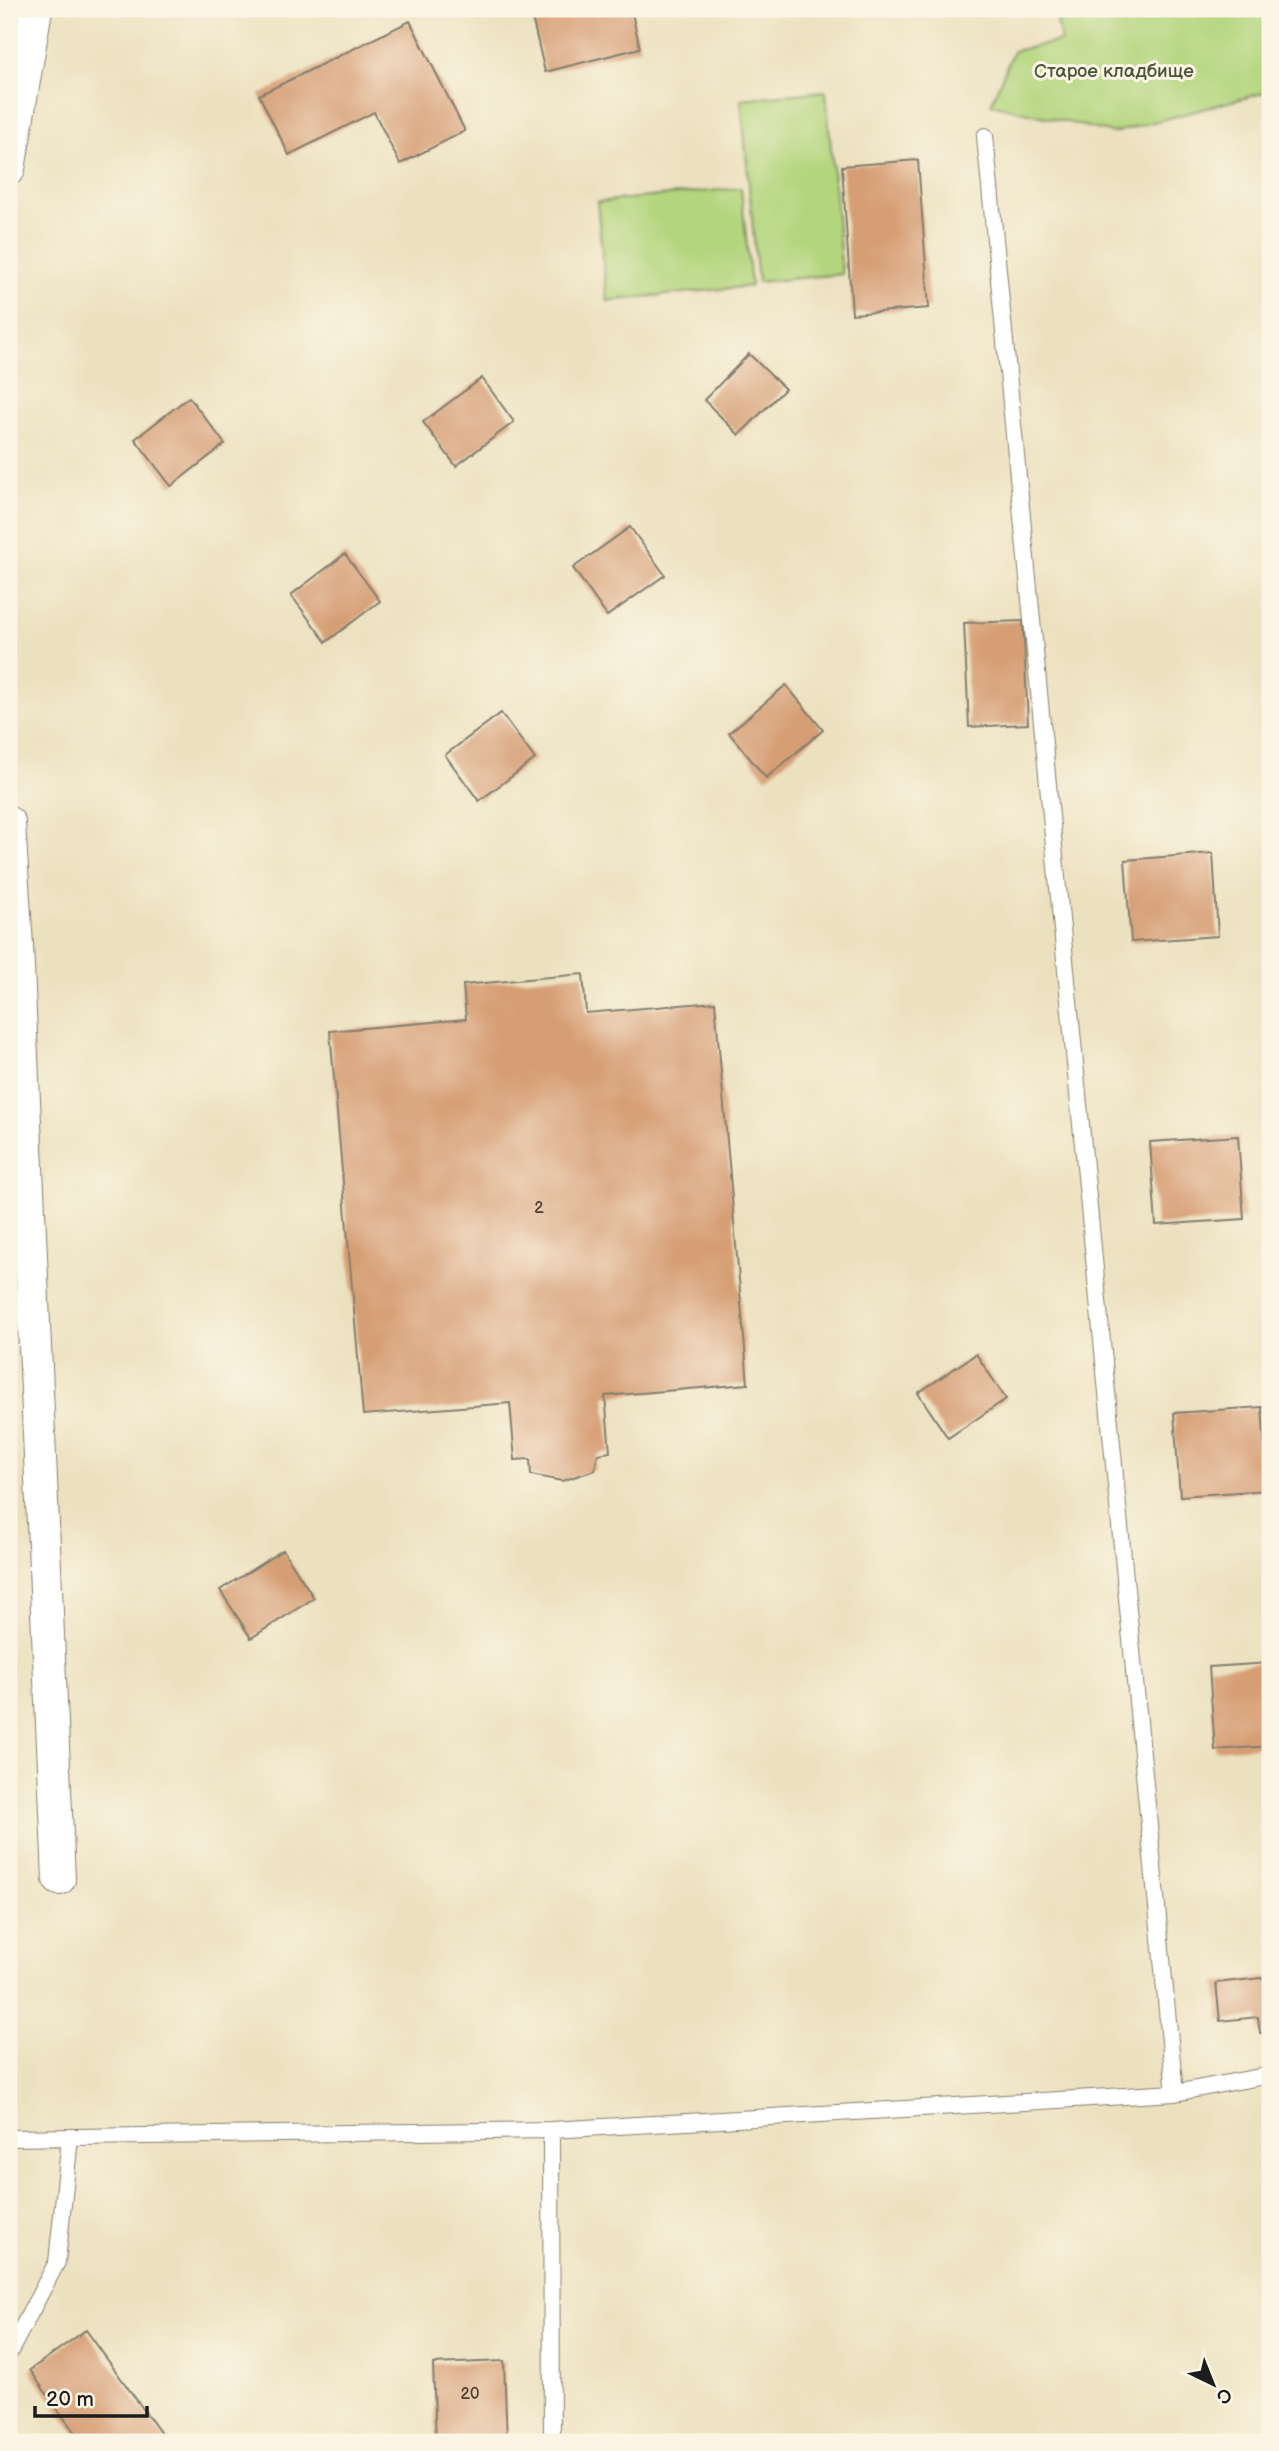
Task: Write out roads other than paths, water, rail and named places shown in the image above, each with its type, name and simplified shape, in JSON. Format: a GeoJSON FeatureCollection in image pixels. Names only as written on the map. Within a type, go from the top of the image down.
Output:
{"type":"FeatureCollection","features":[{"type":"Feature","properties":{"kind":"street"},"geometry":{"type":"LineString","coordinates":[[9,169],[36,9]]}},
{"type":"Feature","properties":{"kind":"street"},"geometry":{"type":"LineString","coordinates":[[9,823],[18,959],[59,1879]]}},
{"type":"Feature","properties":{"kind":"lane"},"geometry":{"type":"LineString","coordinates":[[985,136],[1175,2093]]}},
{"type":"Feature","properties":{"kind":"lane"},"geometry":{"type":"LineString","coordinates":[[9,2138],[551,2130],[1175,2093],[1270,2075]]}},
{"type":"Feature","properties":{"kind":"lane"},"geometry":{"type":"LineString","coordinates":[[551,2130],[552,2442]]}},
{"type":"Feature","properties":{"kind":"lane"},"geometry":{"type":"LineString","coordinates":[[9,2353],[57,2262],[70,2138]]}},
{"type":"Feature","properties":{"kind":"park label","name":"Старое кладбище"},"geometry":{"type":"Point","coordinates":[1114,70]}}]}
